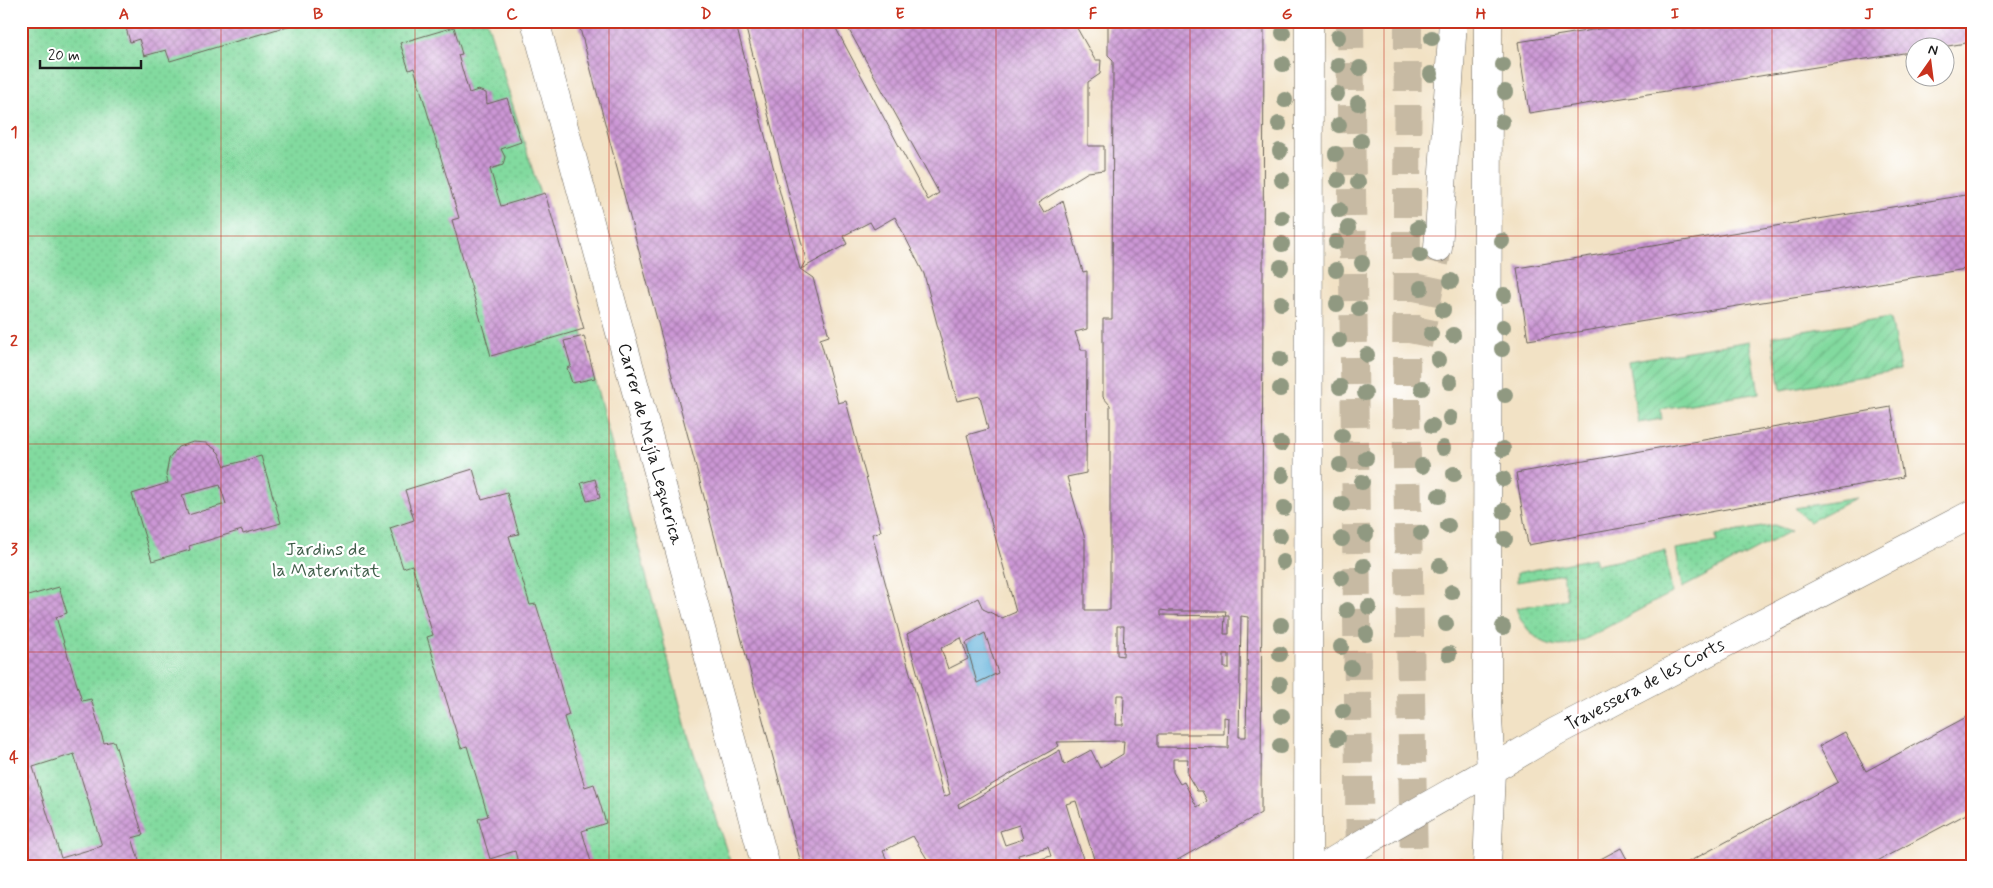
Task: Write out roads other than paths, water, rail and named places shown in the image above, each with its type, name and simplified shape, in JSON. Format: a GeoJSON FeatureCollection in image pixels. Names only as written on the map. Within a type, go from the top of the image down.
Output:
{"type":"FeatureCollection","features":[{"type":"Feature","properties":{"kind":"main road","name":"Carrer de Mejía Lequerica"},"geometry":{"type":"LineString","coordinates":[[535,21],[766,867]]}},
{"type":"Feature","properties":{"kind":"main road"},"geometry":{"type":"LineString","coordinates":[[1308,867],[1309,21]]}},
{"type":"Feature","properties":{"kind":"main road"},"geometry":{"type":"LineString","coordinates":[[1438,248],[1454,21]]}},
{"type":"Feature","properties":{"kind":"main road"},"geometry":{"type":"LineString","coordinates":[[1487,867],[1491,771],[1487,701],[1488,21]]}},
{"type":"Feature","properties":{"kind":"main road","name":"Travessera de les Corts"},"geometry":{"type":"LineString","coordinates":[[1324,867],[1389,826],[1491,771],[1555,732],[1972,514]]}},
{"type":"Feature","properties":{"kind":"water"},"geometry":{"type":"Polygon","coordinates":[[[985,633],[998,673],[977,683],[966,643],[985,633]]]}},
{"type":"Feature","properties":{"kind":"tunnel"},"geometry":{"type":"LineString","coordinates":[[1350,21],[1360,867]]}},
{"type":"Feature","properties":{"kind":"tunnel"},"geometry":{"type":"LineString","coordinates":[[1408,21],[1406,402],[1414,867]]}},
{"type":"Feature","properties":{"kind":"tunnel"},"geometry":{"type":"LineString","coordinates":[[1418,345],[1438,248]]}},
{"type":"Feature","properties":{"kind":"park label","name":"Jardins de la Maternitat"},"geometry":{"type":"Point","coordinates":[326,560]}}]}
